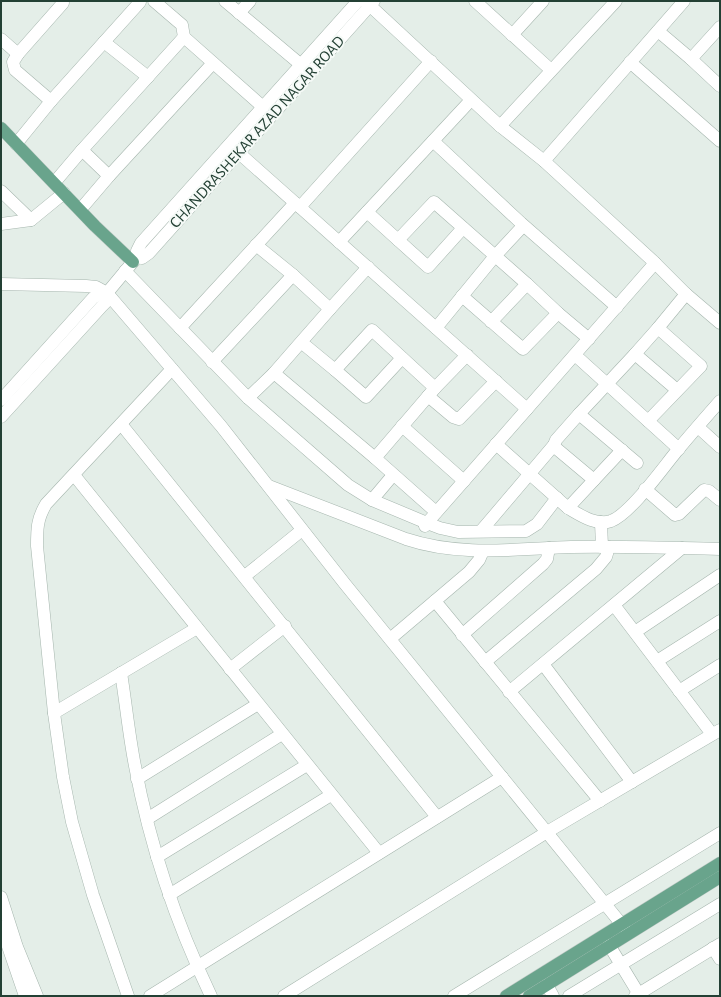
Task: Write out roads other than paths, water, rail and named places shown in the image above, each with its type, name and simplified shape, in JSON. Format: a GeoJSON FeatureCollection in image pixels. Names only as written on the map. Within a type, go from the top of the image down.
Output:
{"type":"FeatureCollection","features":[{"type":"Feature","properties":{"kind":"main road"},"geometry":{"type":"LineString","coordinates":[[1,128],[80,210],[135,260]]}},
{"type":"Feature","properties":{"kind":"main road"},"geometry":{"type":"LineString","coordinates":[[506,996],[720,863]]}},
{"type":"Feature","properties":{"kind":"main road"},"geometry":{"type":"LineString","coordinates":[[529,996],[609,945],[720,878]]}},
{"type":"Feature","properties":{"kind":"street"},"geometry":{"type":"LineString","coordinates":[[16,144],[51,101],[140,1]]}},
{"type":"Feature","properties":{"kind":"street"},"geometry":{"type":"LineString","coordinates":[[154,1],[182,25],[184,37],[263,107]]}},
{"type":"Feature","properties":{"kind":"street"},"geometry":{"type":"LineString","coordinates":[[225,1],[305,69]]}},
{"type":"Feature","properties":{"kind":"street"},"geometry":{"type":"LineString","coordinates":[[239,13],[250,1]]}},
{"type":"Feature","properties":{"kind":"street","name":"CHANDRASHEKAR AZAD NAGAR ROAD"},"geometry":{"type":"LineString","coordinates":[[234,149],[263,107],[305,69],[358,1]]}},
{"type":"Feature","properties":{"kind":"street"},"geometry":{"type":"LineString","coordinates":[[475,1],[551,70]]}},
{"type":"Feature","properties":{"kind":"street"},"geometry":{"type":"LineString","coordinates":[[512,35],[543,1]]}},
{"type":"Feature","properties":{"kind":"street"},"geometry":{"type":"LineString","coordinates":[[500,126],[616,1]]}},
{"type":"Feature","properties":{"kind":"street"},"geometry":{"type":"LineString","coordinates":[[544,161],[684,1]]}},
{"type":"Feature","properties":{"kind":"street"},"geometry":{"type":"LineString","coordinates":[[51,101],[7,67],[63,2]]}},
{"type":"Feature","properties":{"kind":"street"},"geometry":{"type":"LineString","coordinates":[[370,2],[471,100],[500,126],[544,161],[655,263],[686,294],[720,323]]}},
{"type":"Feature","properties":{"kind":"street","name":"CHANDRASHEKAR AZAD NAGAR ROAD"},"geometry":{"type":"LineString","coordinates":[[107,293],[135,260],[141,243],[234,149],[305,69],[370,2]]}},
{"type":"Feature","properties":{"kind":"street"},"geometry":{"type":"LineString","coordinates":[[691,59],[720,27]]}},
{"type":"Feature","properties":{"kind":"street"},"geometry":{"type":"LineString","coordinates":[[658,31],[720,86]]}},
{"type":"Feature","properties":{"kind":"street"},"geometry":{"type":"LineString","coordinates":[[54,183],[184,37]]}},
{"type":"Feature","properties":{"kind":"street"},"geometry":{"type":"LineString","coordinates":[[1,39],[18,54]]}},
{"type":"Feature","properties":{"kind":"street"},"geometry":{"type":"LineString","coordinates":[[104,42],[148,77]]}},
{"type":"Feature","properties":{"kind":"street"},"geometry":{"type":"LineString","coordinates":[[180,328],[256,245],[297,205],[431,61]]}},
{"type":"Feature","properties":{"kind":"street"},"geometry":{"type":"LineString","coordinates":[[630,62],[720,141]]}},
{"type":"Feature","properties":{"kind":"street"},"geometry":{"type":"LineString","coordinates":[[80,210],[109,176],[213,63]]}},
{"type":"Feature","properties":{"kind":"street"},"geometry":{"type":"LineString","coordinates":[[339,242],[471,100]]}},
{"type":"Feature","properties":{"kind":"street"},"geometry":{"type":"LineString","coordinates":[[433,141],[523,226],[617,307]]}},
{"type":"Feature","properties":{"kind":"street"},"geometry":{"type":"LineString","coordinates":[[234,149],[527,409]]}},
{"type":"Feature","properties":{"kind":"street"},"geometry":{"type":"LineString","coordinates":[[82,150],[109,176]]}},
{"type":"Feature","properties":{"kind":"street"},"geometry":{"type":"LineString","coordinates":[[1,191],[31,220]]}},
{"type":"Feature","properties":{"kind":"street"},"geometry":{"type":"LineString","coordinates":[[1,224],[31,220],[64,193]]}},
{"type":"Feature","properties":{"kind":"street"},"geometry":{"type":"LineString","coordinates":[[398,240],[434,202],[589,339]]}},
{"type":"Feature","properties":{"kind":"street"},"geometry":{"type":"LineString","coordinates":[[367,212],[428,267],[463,228]]}},
{"type":"Feature","properties":{"kind":"street"},"geometry":{"type":"LineString","coordinates":[[436,328],[495,256],[523,226]]}},
{"type":"Feature","properties":{"kind":"street"},"geometry":{"type":"LineString","coordinates":[[256,245],[293,275],[330,309]]}},
{"type":"Feature","properties":{"kind":"street"},"geometry":{"type":"LineString","coordinates":[[416,542],[436,512],[655,263]]}},
{"type":"Feature","properties":{"kind":"street"},"geometry":{"type":"LineString","coordinates":[[248,398],[274,373],[368,267]]}},
{"type":"Feature","properties":{"kind":"street"},"geometry":{"type":"LineString","coordinates":[[125,272],[248,398],[348,485],[372,500],[425,527],[449,531],[526,531],[536,524],[557,498]]}},
{"type":"Feature","properties":{"kind":"street"},"geometry":{"type":"LineString","coordinates":[[212,362],[293,275]]}},
{"type":"Feature","properties":{"kind":"street"},"geometry":{"type":"LineString","coordinates":[[1,284],[86,286],[96,288],[107,293],[268,485],[302,530],[628,934]]}},
{"type":"Feature","properties":{"kind":"street"},"geometry":{"type":"LineString","coordinates":[[491,322],[527,284]]}},
{"type":"Feature","properties":{"kind":"street"},"geometry":{"type":"LineString","coordinates":[[1,400],[93,298],[99,294],[107,293]]}},
{"type":"Feature","properties":{"kind":"street"},"geometry":{"type":"LineString","coordinates":[[1,418],[106,302],[107,293]]}},
{"type":"Feature","properties":{"kind":"street"},"geometry":{"type":"LineString","coordinates":[[481,531],[580,414],[658,328],[686,294]]}},
{"type":"Feature","properties":{"kind":"street"},"geometry":{"type":"LineString","coordinates":[[462,296],[523,349],[558,313]]}},
{"type":"Feature","properties":{"kind":"street"},"geometry":{"type":"LineString","coordinates":[[648,421],[701,366],[658,328]]}},
{"type":"Feature","properties":{"kind":"street"},"geometry":{"type":"LineString","coordinates":[[335,370],[372,330],[402,358],[453,417],[459,419],[496,381]]}},
{"type":"Feature","properties":{"kind":"street"},"geometry":{"type":"LineString","coordinates":[[301,342],[366,397],[402,358]]}},
{"type":"Feature","properties":{"kind":"street"},"geometry":{"type":"LineString","coordinates":[[635,354],[678,390]]}},
{"type":"Feature","properties":{"kind":"street"},"geometry":{"type":"LineString","coordinates":[[374,458],[431,392],[467,355]]}},
{"type":"Feature","properties":{"kind":"street"},"geometry":{"type":"LineString","coordinates":[[575,355],[679,449]]}},
{"type":"Feature","properties":{"kind":"street"},"geometry":{"type":"LineString","coordinates":[[128,996],[93,896],[72,822],[63,777],[54,712],[37,546],[37,528],[39,516],[46,504],[172,369]]}},
{"type":"Feature","properties":{"kind":"street"},"geometry":{"type":"LineString","coordinates":[[274,373],[436,512]]}},
{"type":"Feature","properties":{"kind":"street"},"geometry":{"type":"LineString","coordinates":[[603,536],[610,521],[620,516],[645,489],[720,401]]}},
{"type":"Feature","properties":{"kind":"street"},"geometry":{"type":"LineString","coordinates":[[580,414],[637,463]]}},
{"type":"Feature","properties":{"kind":"street"},"geometry":{"type":"LineString","coordinates":[[121,424],[245,576],[437,817]]}},
{"type":"Feature","properties":{"kind":"street"},"geometry":{"type":"LineString","coordinates":[[402,426],[464,481]]}},
{"type":"Feature","properties":{"kind":"street"},"geometry":{"type":"LineString","coordinates":[[698,427],[720,447]]}},
{"type":"Feature","properties":{"kind":"street"},"geometry":{"type":"LineString","coordinates":[[485,662],[596,569],[606,557],[603,536],[591,520],[568,508],[496,444]]}},
{"type":"Feature","properties":{"kind":"street"},"geometry":{"type":"LineString","coordinates":[[554,445],[594,480]]}},
{"type":"Feature","properties":{"kind":"street"},"geometry":{"type":"LineString","coordinates":[[568,508],[622,450]]}},
{"type":"Feature","properties":{"kind":"street"},"geometry":{"type":"LineString","coordinates":[[74,474],[379,854]]}},
{"type":"Feature","properties":{"kind":"street"},"geometry":{"type":"LineString","coordinates":[[372,500],[393,475]]}},
{"type":"Feature","properties":{"kind":"street"},"geometry":{"type":"LineString","coordinates":[[268,485],[416,542],[448,550],[483,551],[549,548],[603,536],[682,548],[720,549]]}},
{"type":"Feature","properties":{"kind":"street"},"geometry":{"type":"LineString","coordinates":[[645,489],[670,513],[675,515],[679,514],[704,490],[709,491],[720,500]]}},
{"type":"Feature","properties":{"kind":"street"},"geometry":{"type":"LineString","coordinates":[[245,576],[302,530]]}},
{"type":"Feature","properties":{"kind":"street"},"geometry":{"type":"LineString","coordinates":[[462,635],[543,564],[547,558],[549,548]]}},
{"type":"Feature","properties":{"kind":"street"},"geometry":{"type":"LineString","coordinates":[[509,692],[682,548]]}},
{"type":"Feature","properties":{"kind":"street"},"geometry":{"type":"LineString","coordinates":[[390,639],[474,566],[483,551]]}},
{"type":"Feature","properties":{"kind":"street"},"geometry":{"type":"LineString","coordinates":[[635,632],[720,575]]}},
{"type":"Feature","properties":{"kind":"street"},"geometry":{"type":"LineString","coordinates":[[434,601],[600,801]]}},
{"type":"Feature","properties":{"kind":"street"},"geometry":{"type":"LineString","coordinates":[[284,996],[547,832],[716,732],[679,691],[614,605]]}},
{"type":"Feature","properties":{"kind":"street"},"geometry":{"type":"LineString","coordinates":[[657,661],[720,621]]}},
{"type":"Feature","properties":{"kind":"street"},"geometry":{"type":"LineString","coordinates":[[230,670],[285,626]]}},
{"type":"Feature","properties":{"kind":"street"},"geometry":{"type":"LineString","coordinates":[[54,712],[197,628]]}},
{"type":"Feature","properties":{"kind":"street"},"geometry":{"type":"LineString","coordinates":[[543,664],[632,782]]}},
{"type":"Feature","properties":{"kind":"street"},"geometry":{"type":"LineString","coordinates":[[679,691],[720,666]]}},
{"type":"Feature","properties":{"kind":"street"},"geometry":{"type":"LineString","coordinates":[[121,673],[137,779],[157,857],[169,895],[197,967],[211,996]]}},
{"type":"Feature","properties":{"kind":"street"},"geometry":{"type":"LineString","coordinates":[[137,779],[258,704]]}},
{"type":"Feature","properties":{"kind":"street"},"geometry":{"type":"LineString","coordinates":[[147,818],[282,734]]}},
{"type":"Feature","properties":{"kind":"street"},"geometry":{"type":"LineString","coordinates":[[157,857],[307,765]]}},
{"type":"Feature","properties":{"kind":"street"},"geometry":{"type":"LineString","coordinates":[[150,996],[502,777]]}},
{"type":"Feature","properties":{"kind":"street"},"geometry":{"type":"LineString","coordinates":[[169,895],[331,795]]}},
{"type":"Feature","properties":{"kind":"street"},"geometry":{"type":"LineString","coordinates":[[454,996],[720,834]]}},
{"type":"Feature","properties":{"kind":"street"},"geometry":{"type":"LineString","coordinates":[[1,897],[17,947],[37,996]]}},
{"type":"Feature","properties":{"kind":"street"},"geometry":{"type":"LineString","coordinates":[[569,996],[720,904]]}},
{"type":"Feature","properties":{"kind":"street"},"geometry":{"type":"LineString","coordinates":[[1,926],[5,952],[25,996]]}},
{"type":"Feature","properties":{"kind":"street"},"geometry":{"type":"LineString","coordinates":[[609,945],[638,995],[717,946],[720,959]]}},
{"type":"Feature","properties":{"kind":"street"},"geometry":{"type":"LineString","coordinates":[[546,985],[553,996]]}}]}
